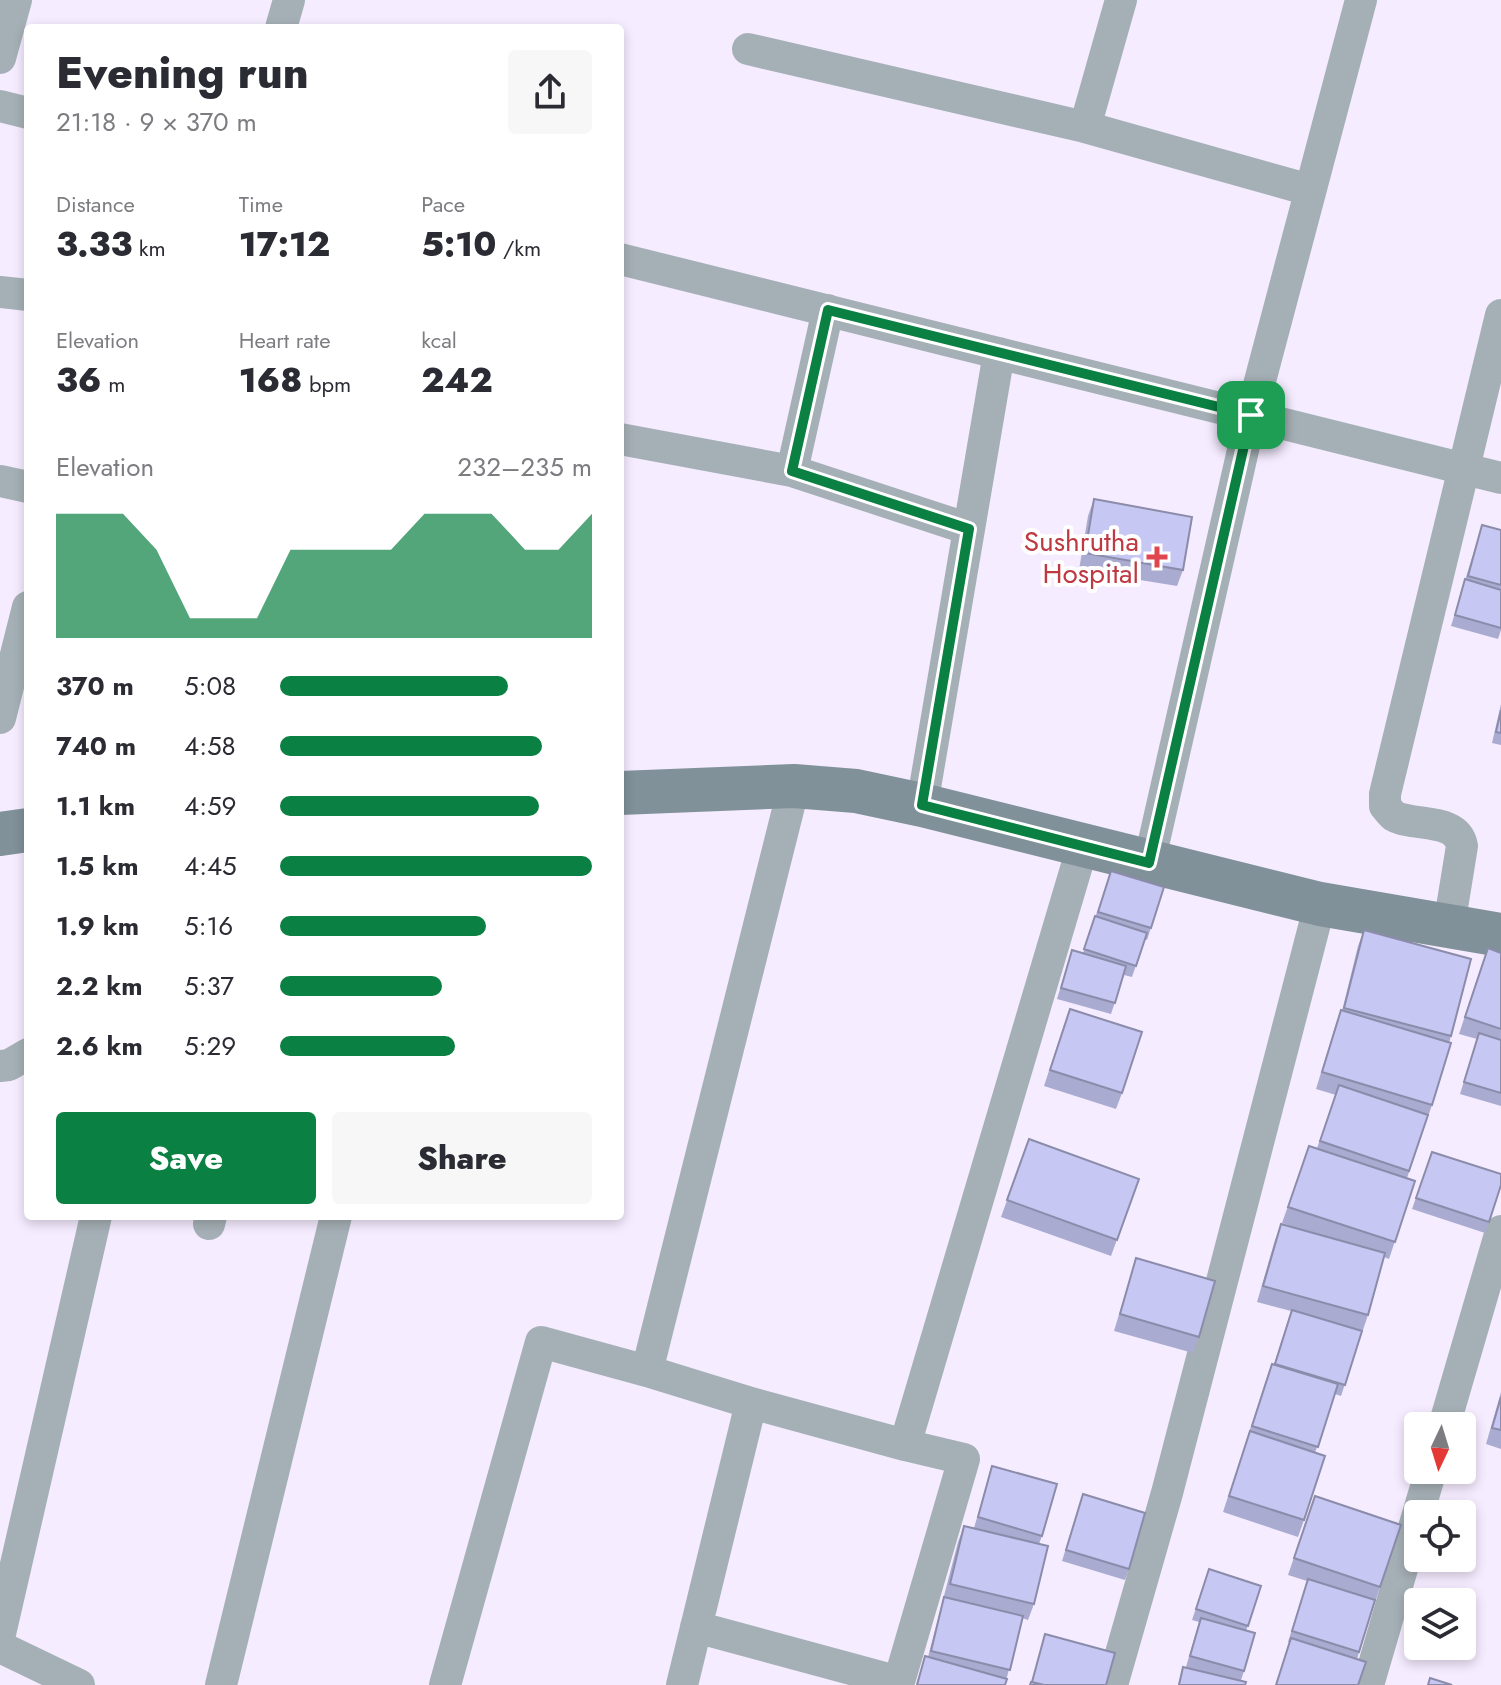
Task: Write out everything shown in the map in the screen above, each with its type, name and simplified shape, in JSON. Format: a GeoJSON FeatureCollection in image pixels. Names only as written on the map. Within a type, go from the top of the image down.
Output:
{"type":"FeatureCollection","features":[{"type":"Feature","properties":{"kind":"main road"},"geometry":{"type":"LineString","coordinates":[[624,793],[794,786],[856,791],[1320,904],[1501,935]]}},
{"type":"Feature","properties":{"kind":"main road"},"geometry":{"type":"LineString","coordinates":[[0,834],[24,831]]}},
{"type":"Feature","properties":{"kind":"street"},"geometry":{"type":"LineString","coordinates":[[0,58],[16,0]]}},
{"type":"Feature","properties":{"kind":"street"},"geometry":{"type":"LineString","coordinates":[[282,24],[289,0]]}},
{"type":"Feature","properties":{"kind":"street"},"geometry":{"type":"LineString","coordinates":[[1085,127],[1121,0]]}},
{"type":"Feature","properties":{"kind":"street"},"geometry":{"type":"LineString","coordinates":[[1149,863],[1251,415],[1361,0]]}},
{"type":"Feature","properties":{"kind":"street"},"geometry":{"type":"LineString","coordinates":[[748,49],[1085,127],[1310,190]]}},
{"type":"Feature","properties":{"kind":"street"},"geometry":{"type":"LineString","coordinates":[[0,106],[24,112]]}},
{"type":"Feature","properties":{"kind":"street"},"geometry":{"type":"LineString","coordinates":[[624,260],[1501,478]]}},
{"type":"Feature","properties":{"kind":"street"},"geometry":{"type":"LineString","coordinates":[[0,292],[24,295]]}},
{"type":"Feature","properties":{"kind":"street"},"geometry":{"type":"LineString","coordinates":[[792,471],[828,310]]}},
{"type":"Feature","properties":{"kind":"street"},"geometry":{"type":"LineString","coordinates":[[1449,926],[1461,838],[1451,829],[1393,816],[1385,806],[1385,794],[1501,315]]}},
{"type":"Feature","properties":{"kind":"street"},"geometry":{"type":"LineString","coordinates":[[922,805],[999,353]]}},
{"type":"Feature","properties":{"kind":"street"},"geometry":{"type":"LineString","coordinates":[[624,440],[792,471],[969,529]]}},
{"type":"Feature","properties":{"kind":"street"},"geometry":{"type":"LineString","coordinates":[[0,481],[24,486]]}},
{"type":"Feature","properties":{"kind":"street"},"geometry":{"type":"LineString","coordinates":[[0,718],[24,623]]}},
{"type":"Feature","properties":{"kind":"street"},"geometry":{"type":"LineString","coordinates":[[647,1371],[794,786]]}},
{"type":"Feature","properties":{"kind":"street"},"geometry":{"type":"LineString","coordinates":[[905,1445],[1083,845]]}},
{"type":"Feature","properties":{"kind":"street"},"geometry":{"type":"LineString","coordinates":[[1112,1685],[1167,1493],[1320,904]]}},
{"type":"Feature","properties":{"kind":"street"},"geometry":{"type":"LineString","coordinates":[[0,1066],[9,1065],[24,1056]]}},
{"type":"Feature","properties":{"kind":"street"},"geometry":{"type":"LineString","coordinates":[[0,1634],[95,1220]]}},
{"type":"Feature","properties":{"kind":"street"},"geometry":{"type":"LineString","coordinates":[[221,1685],[335,1220]]}},
{"type":"Feature","properties":{"kind":"street"},"geometry":{"type":"LineString","coordinates":[[1448,1412],[1501,1231]]}},
{"type":"Feature","properties":{"kind":"street"},"geometry":{"type":"LineString","coordinates":[[445,1685],[541,1342],[751,1403],[964,1459],[898,1684],[696,1627]]}},
{"type":"Feature","properties":{"kind":"street"},"geometry":{"type":"LineString","coordinates":[[682,1685],[751,1403]]}},
{"type":"Feature","properties":{"kind":"street"},"geometry":{"type":"LineString","coordinates":[[1368,1685],[1404,1562]]}},
{"type":"Feature","properties":{"kind":"street"},"geometry":{"type":"LineString","coordinates":[[0,1647],[79,1685]]}},
{"type":"Feature","properties":{"kind":"building"},"geometry":{"type":"Polygon","coordinates":[[[1094,499],[1192,517],[1183,570],[1085,553],[1094,499]]]}},
{"type":"Feature","properties":{"kind":"building"},"geometry":{"type":"Polygon","coordinates":[[[1482,525],[1501,530],[1501,585],[1468,576],[1482,525]]]}},
{"type":"Feature","properties":{"kind":"building"},"geometry":{"type":"Polygon","coordinates":[[[1465,579],[1501,590],[1501,628],[1455,615],[1465,579]]]}},
{"type":"Feature","properties":{"kind":"building"},"geometry":{"type":"Polygon","coordinates":[[[1501,710],[1501,733],[1496,732],[1501,710]]]}},
{"type":"Feature","properties":{"kind":"building"},"geometry":{"type":"Polygon","coordinates":[[[1111,871],[1164,887],[1151,928],[1098,912],[1111,871]]]}},
{"type":"Feature","properties":{"kind":"building"},"geometry":{"type":"Polygon","coordinates":[[[1095,916],[1147,933],[1136,966],[1084,949],[1095,916]]]}},
{"type":"Feature","properties":{"kind":"building"},"geometry":{"type":"Polygon","coordinates":[[[1364,930],[1471,959],[1451,1036],[1344,1008],[1364,930]]]}},
{"type":"Feature","properties":{"kind":"building"},"geometry":{"type":"Polygon","coordinates":[[[1488,948],[1501,953],[1501,1029],[1465,1017],[1488,948]]]}},
{"type":"Feature","properties":{"kind":"building"},"geometry":{"type":"Polygon","coordinates":[[[1072,950],[1126,966],[1115,1003],[1061,988],[1072,950]]]}},
{"type":"Feature","properties":{"kind":"building"},"geometry":{"type":"Polygon","coordinates":[[[1070,1009],[1142,1032],[1122,1093],[1050,1070],[1070,1009]]]}},
{"type":"Feature","properties":{"kind":"building"},"geometry":{"type":"Polygon","coordinates":[[[1341,1010],[1451,1043],[1432,1105],[1322,1072],[1341,1010]]]}},
{"type":"Feature","properties":{"kind":"building"},"geometry":{"type":"Polygon","coordinates":[[[1479,1033],[1501,1040],[1501,1093],[1464,1082],[1479,1033]]]}},
{"type":"Feature","properties":{"kind":"building"},"geometry":{"type":"Polygon","coordinates":[[[1339,1085],[1428,1115],[1409,1171],[1320,1141],[1339,1085]]]}},
{"type":"Feature","properties":{"kind":"building"},"geometry":{"type":"Polygon","coordinates":[[[1029,1139],[1139,1179],[1117,1240],[1007,1200],[1029,1139]]]}},
{"type":"Feature","properties":{"kind":"building"},"geometry":{"type":"Polygon","coordinates":[[[1309,1146],[1415,1181],[1395,1242],[1288,1207],[1309,1146]]]}},
{"type":"Feature","properties":{"kind":"building"},"geometry":{"type":"Polygon","coordinates":[[[1432,1152],[1501,1174],[1501,1185],[1489,1222],[1416,1198],[1432,1152]]]}},
{"type":"Feature","properties":{"kind":"building"},"geometry":{"type":"Polygon","coordinates":[[[1281,1224],[1385,1253],[1368,1315],[1263,1286],[1281,1224]]]}},
{"type":"Feature","properties":{"kind":"building"},"geometry":{"type":"Polygon","coordinates":[[[1136,1258],[1215,1281],[1199,1337],[1120,1314],[1136,1258]]]}},
{"type":"Feature","properties":{"kind":"building"},"geometry":{"type":"Polygon","coordinates":[[[1292,1310],[1362,1331],[1345,1385],[1275,1364],[1292,1310]]]}},
{"type":"Feature","properties":{"kind":"building"},"geometry":{"type":"Polygon","coordinates":[[[1272,1364],[1338,1384],[1318,1447],[1252,1426],[1272,1364]]]}},
{"type":"Feature","properties":{"kind":"building"},"geometry":{"type":"Polygon","coordinates":[[[1501,1397],[1501,1430],[1492,1428],[1501,1397]]]}},
{"type":"Feature","properties":{"kind":"building"},"geometry":{"type":"Polygon","coordinates":[[[1250,1431],[1325,1456],[1304,1520],[1229,1496],[1250,1431]]]}},
{"type":"Feature","properties":{"kind":"building"},"geometry":{"type":"Polygon","coordinates":[[[992,1466],[1057,1484],[1042,1536],[978,1517],[992,1466]]]}},
{"type":"Feature","properties":{"kind":"building"},"geometry":{"type":"Polygon","coordinates":[[[1083,1494],[1145,1513],[1129,1569],[1066,1550],[1083,1494]]]}},
{"type":"Feature","properties":{"kind":"building"},"geometry":{"type":"Polygon","coordinates":[[[1315,1496],[1401,1525],[1380,1587],[1294,1558],[1315,1496]]]}},
{"type":"Feature","properties":{"kind":"building"},"geometry":{"type":"Polygon","coordinates":[[[964,1526],[1048,1546],[1034,1604],[950,1584],[964,1526]]]}},
{"type":"Feature","properties":{"kind":"building"},"geometry":{"type":"Polygon","coordinates":[[[1209,1569],[1261,1586],[1248,1626],[1196,1609],[1209,1569]]]}},
{"type":"Feature","properties":{"kind":"building"},"geometry":{"type":"Polygon","coordinates":[[[1308,1579],[1375,1600],[1359,1652],[1292,1631],[1308,1579]]]}},
{"type":"Feature","properties":{"kind":"building"},"geometry":{"type":"Polygon","coordinates":[[[944,1597],[1023,1616],[1010,1670],[931,1651],[944,1597]]]}},
{"type":"Feature","properties":{"kind":"building"},"geometry":{"type":"Polygon","coordinates":[[[1201,1618],[1255,1633],[1244,1671],[1190,1656],[1201,1618]]]}},
{"type":"Feature","properties":{"kind":"building"},"geometry":{"type":"Polygon","coordinates":[[[1045,1634],[1115,1653],[1106,1685],[1044,1685],[1032,1682],[1045,1634]]]}},
{"type":"Feature","properties":{"kind":"building"},"geometry":{"type":"Polygon","coordinates":[[[1291,1638],[1366,1662],[1358,1685],[1276,1685],[1291,1638]]]}},
{"type":"Feature","properties":{"kind":"building"},"geometry":{"type":"Polygon","coordinates":[[[925,1656],[1007,1679],[1005,1685],[917,1685],[925,1656]]]}},
{"type":"Feature","properties":{"kind":"building"},"geometry":{"type":"Polygon","coordinates":[[[1183,1667],[1246,1682],[1245,1685],[1179,1685],[1183,1667]]]}},
{"type":"Feature","properties":{"kind":"building"},"geometry":{"type":"Polygon","coordinates":[[[1430,1678],[1452,1685],[1428,1685],[1430,1678]]]}},
{"type":"Feature","properties":{"kind":"place","name":"Sushrutha Hospital"},"geometry":{"type":"Point","coordinates":[1157,557]}},
{"type":"Feature","properties":{"kind":"route"},"geometry":{"type":"LineString","coordinates":[[828,310],[1251,415],[1149,863],[922,805],[969,529],[792,471],[828,310]]}}]}
